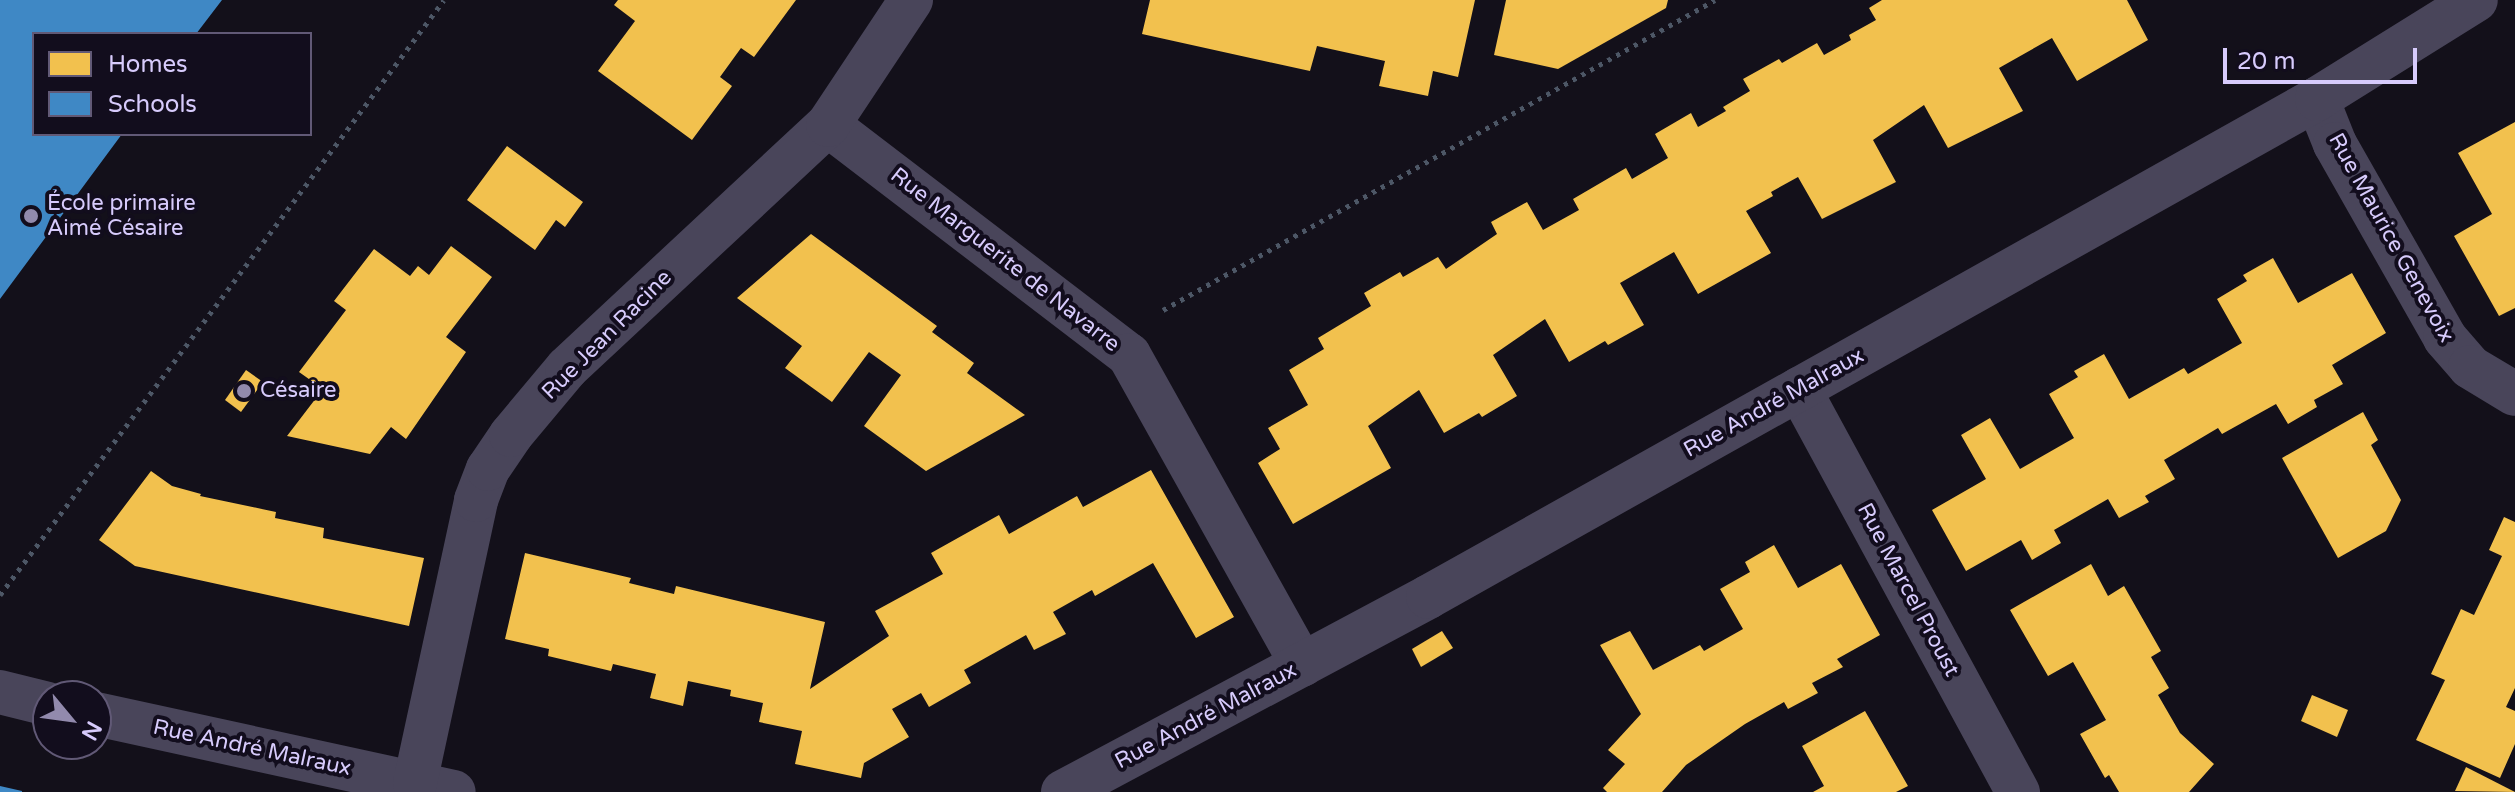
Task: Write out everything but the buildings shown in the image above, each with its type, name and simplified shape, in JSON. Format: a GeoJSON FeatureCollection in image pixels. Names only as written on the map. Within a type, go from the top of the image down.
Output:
{"type":"FeatureCollection","features":[{"type":"Feature","properties":{"kind":"street","name":"Rue Jean Racine"},"geometry":{"type":"LineString","coordinates":[[435,788],[476,500],[488,469],[511,435],[567,368],[828,125],[911,0]]}},
{"type":"Feature","properties":{"kind":"street","name":"Rue André Malraux"},"geometry":{"type":"LineString","coordinates":[[1063,792],[1302,665],[2317,99],[2476,0]]}},
{"type":"Feature","properties":{"kind":"street","name":"Rue Maurice Genevoix"},"geometry":{"type":"LineString","coordinates":[[2317,99],[2335,144],[2445,338],[2470,367],[2515,394]]}},
{"type":"Feature","properties":{"kind":"street","name":"Rue Marguerite de Navarre"},"geometry":{"type":"LineString","coordinates":[[828,125],[1129,355],[1302,665]]}},
{"type":"Feature","properties":{"kind":"street","name":"Rue Marcel Proust"},"geometry":{"type":"LineString","coordinates":[[1799,389],[2018,792]]}},
{"type":"Feature","properties":{"kind":"street"},"geometry":{"type":"LineString","coordinates":[[0,692],[32,700]]}},
{"type":"Feature","properties":{"kind":"street","name":"Rue André Malraux"},"geometry":{"type":"LineString","coordinates":[[112,717],[435,788]]}},
{"type":"Feature","properties":{"kind":"path"},"geometry":{"type":"LineString","coordinates":[[0,595],[444,0]]}},
{"type":"Feature","properties":{"kind":"path"},"geometry":{"type":"LineString","coordinates":[[1129,355],[1160,311],[1715,0]]}},
{"type":"Feature","properties":{"kind":"place","name":"École primaire Aimé Césaire"},"geometry":{"type":"Point","coordinates":[31,216]}},
{"type":"Feature","properties":{"kind":"place","name":"Césaire"},"geometry":{"type":"Point","coordinates":[244,391]}}]}
